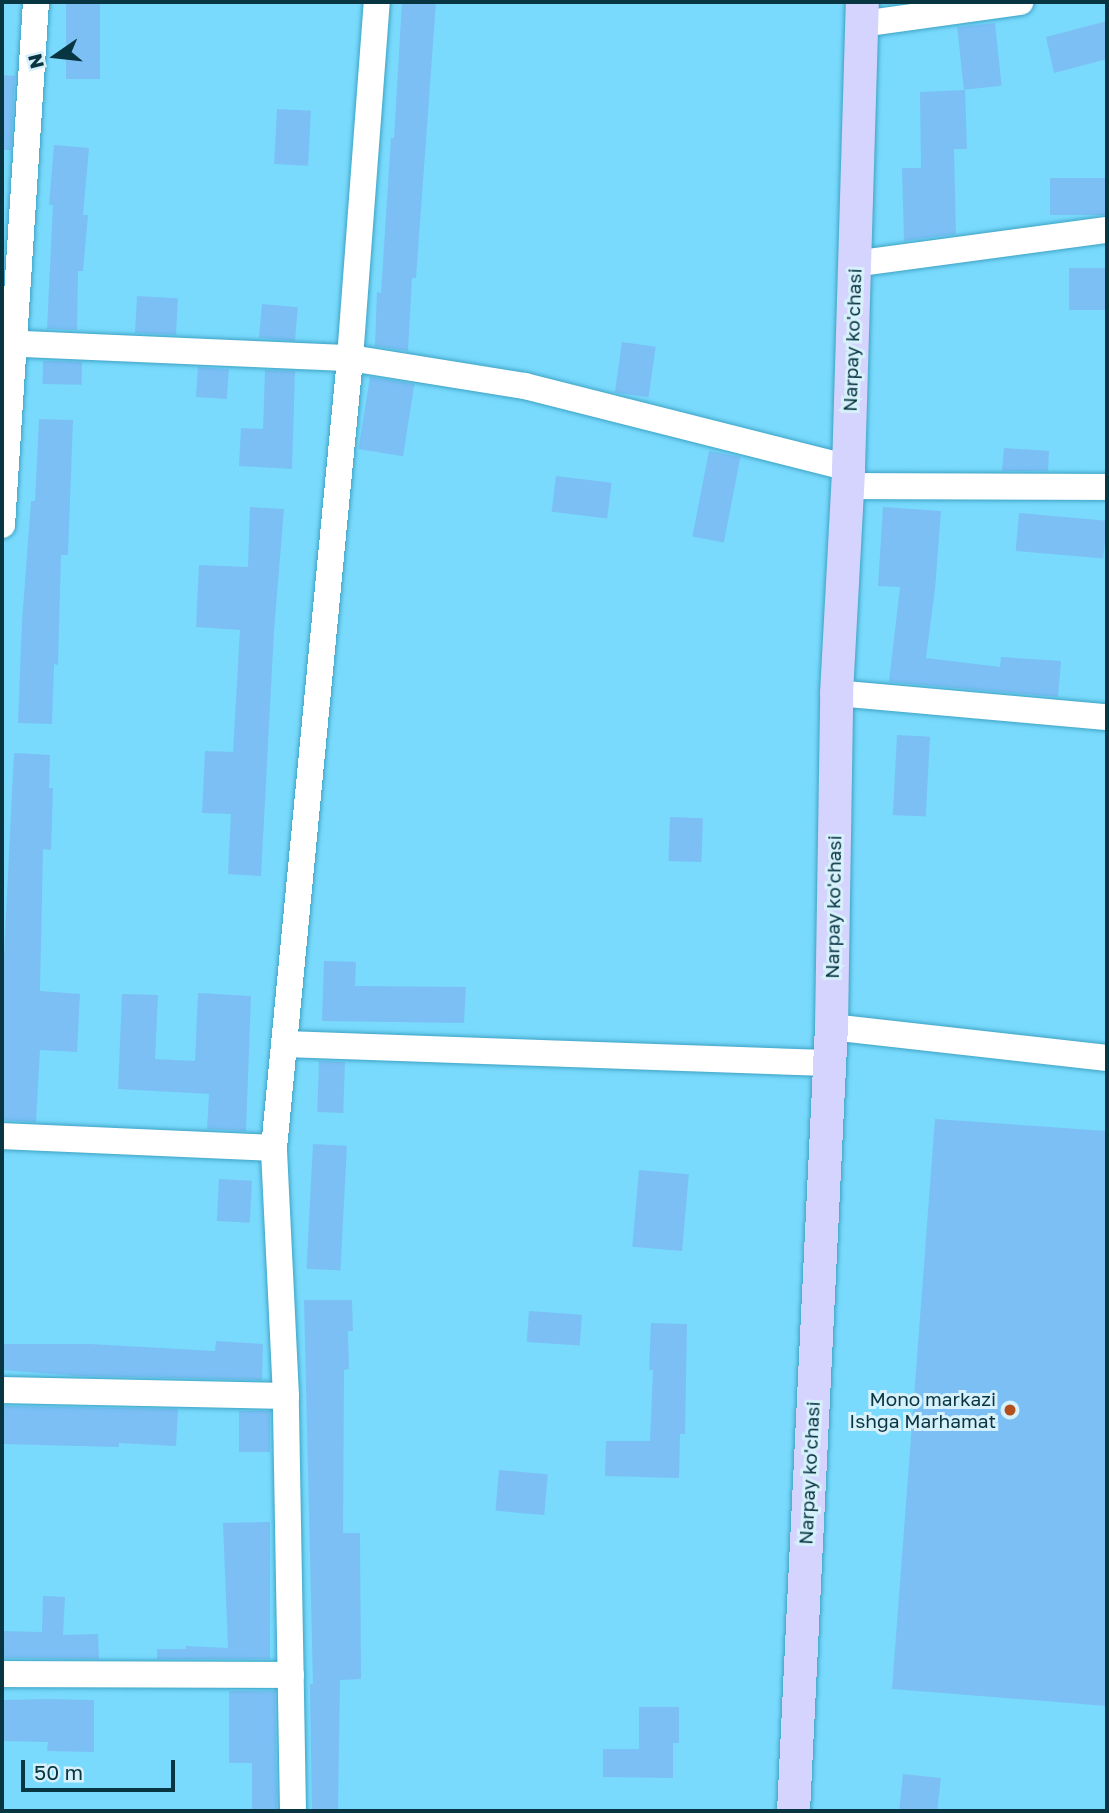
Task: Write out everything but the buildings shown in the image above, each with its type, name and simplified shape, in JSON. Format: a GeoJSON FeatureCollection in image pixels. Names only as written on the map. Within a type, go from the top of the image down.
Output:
{"type":"FeatureCollection","features":[{"type":"Feature","properties":{"kind":"main road","name":"Narpay ko'chasi"},"geometry":{"type":"LineString","coordinates":[[793,1811],[827,1063],[831,1027],[836,693],[847,477],[862,13]]}},
{"type":"Feature","properties":{"kind":"street"},"geometry":{"type":"LineString","coordinates":[[2,525],[7,344],[36,2]]}},
{"type":"Feature","properties":{"kind":"street"},"geometry":{"type":"LineString","coordinates":[[293,1811],[286,1396],[274,1147],[350,358],[377,2]]}},
{"type":"Feature","properties":{"kind":"street"},"geometry":{"type":"LineString","coordinates":[[862,13],[1020,2]]}},
{"type":"Feature","properties":{"kind":"street"},"geometry":{"type":"LineString","coordinates":[[854,264],[1107,230]]}},
{"type":"Feature","properties":{"kind":"street"},"geometry":{"type":"LineString","coordinates":[[7,344],[350,358],[525,386],[847,477],[1107,487]]}},
{"type":"Feature","properties":{"kind":"street"},"geometry":{"type":"LineString","coordinates":[[836,693],[1107,717]]}},
{"type":"Feature","properties":{"kind":"street"},"geometry":{"type":"LineString","coordinates":[[831,1027],[1107,1058]]}},
{"type":"Feature","properties":{"kind":"street"},"geometry":{"type":"LineString","coordinates":[[285,1044],[827,1063]]}},
{"type":"Feature","properties":{"kind":"street"},"geometry":{"type":"LineString","coordinates":[[2,1136],[274,1147]]}},
{"type":"Feature","properties":{"kind":"street"},"geometry":{"type":"LineString","coordinates":[[2,1390],[286,1396]]}},
{"type":"Feature","properties":{"kind":"street"},"geometry":{"type":"LineString","coordinates":[[2,1674],[291,1675]]}},
{"type":"Feature","properties":{"kind":"place","name":"Mono markazi Ishga Marhamat"},"geometry":{"type":"Point","coordinates":[1010,1410]}}]}
